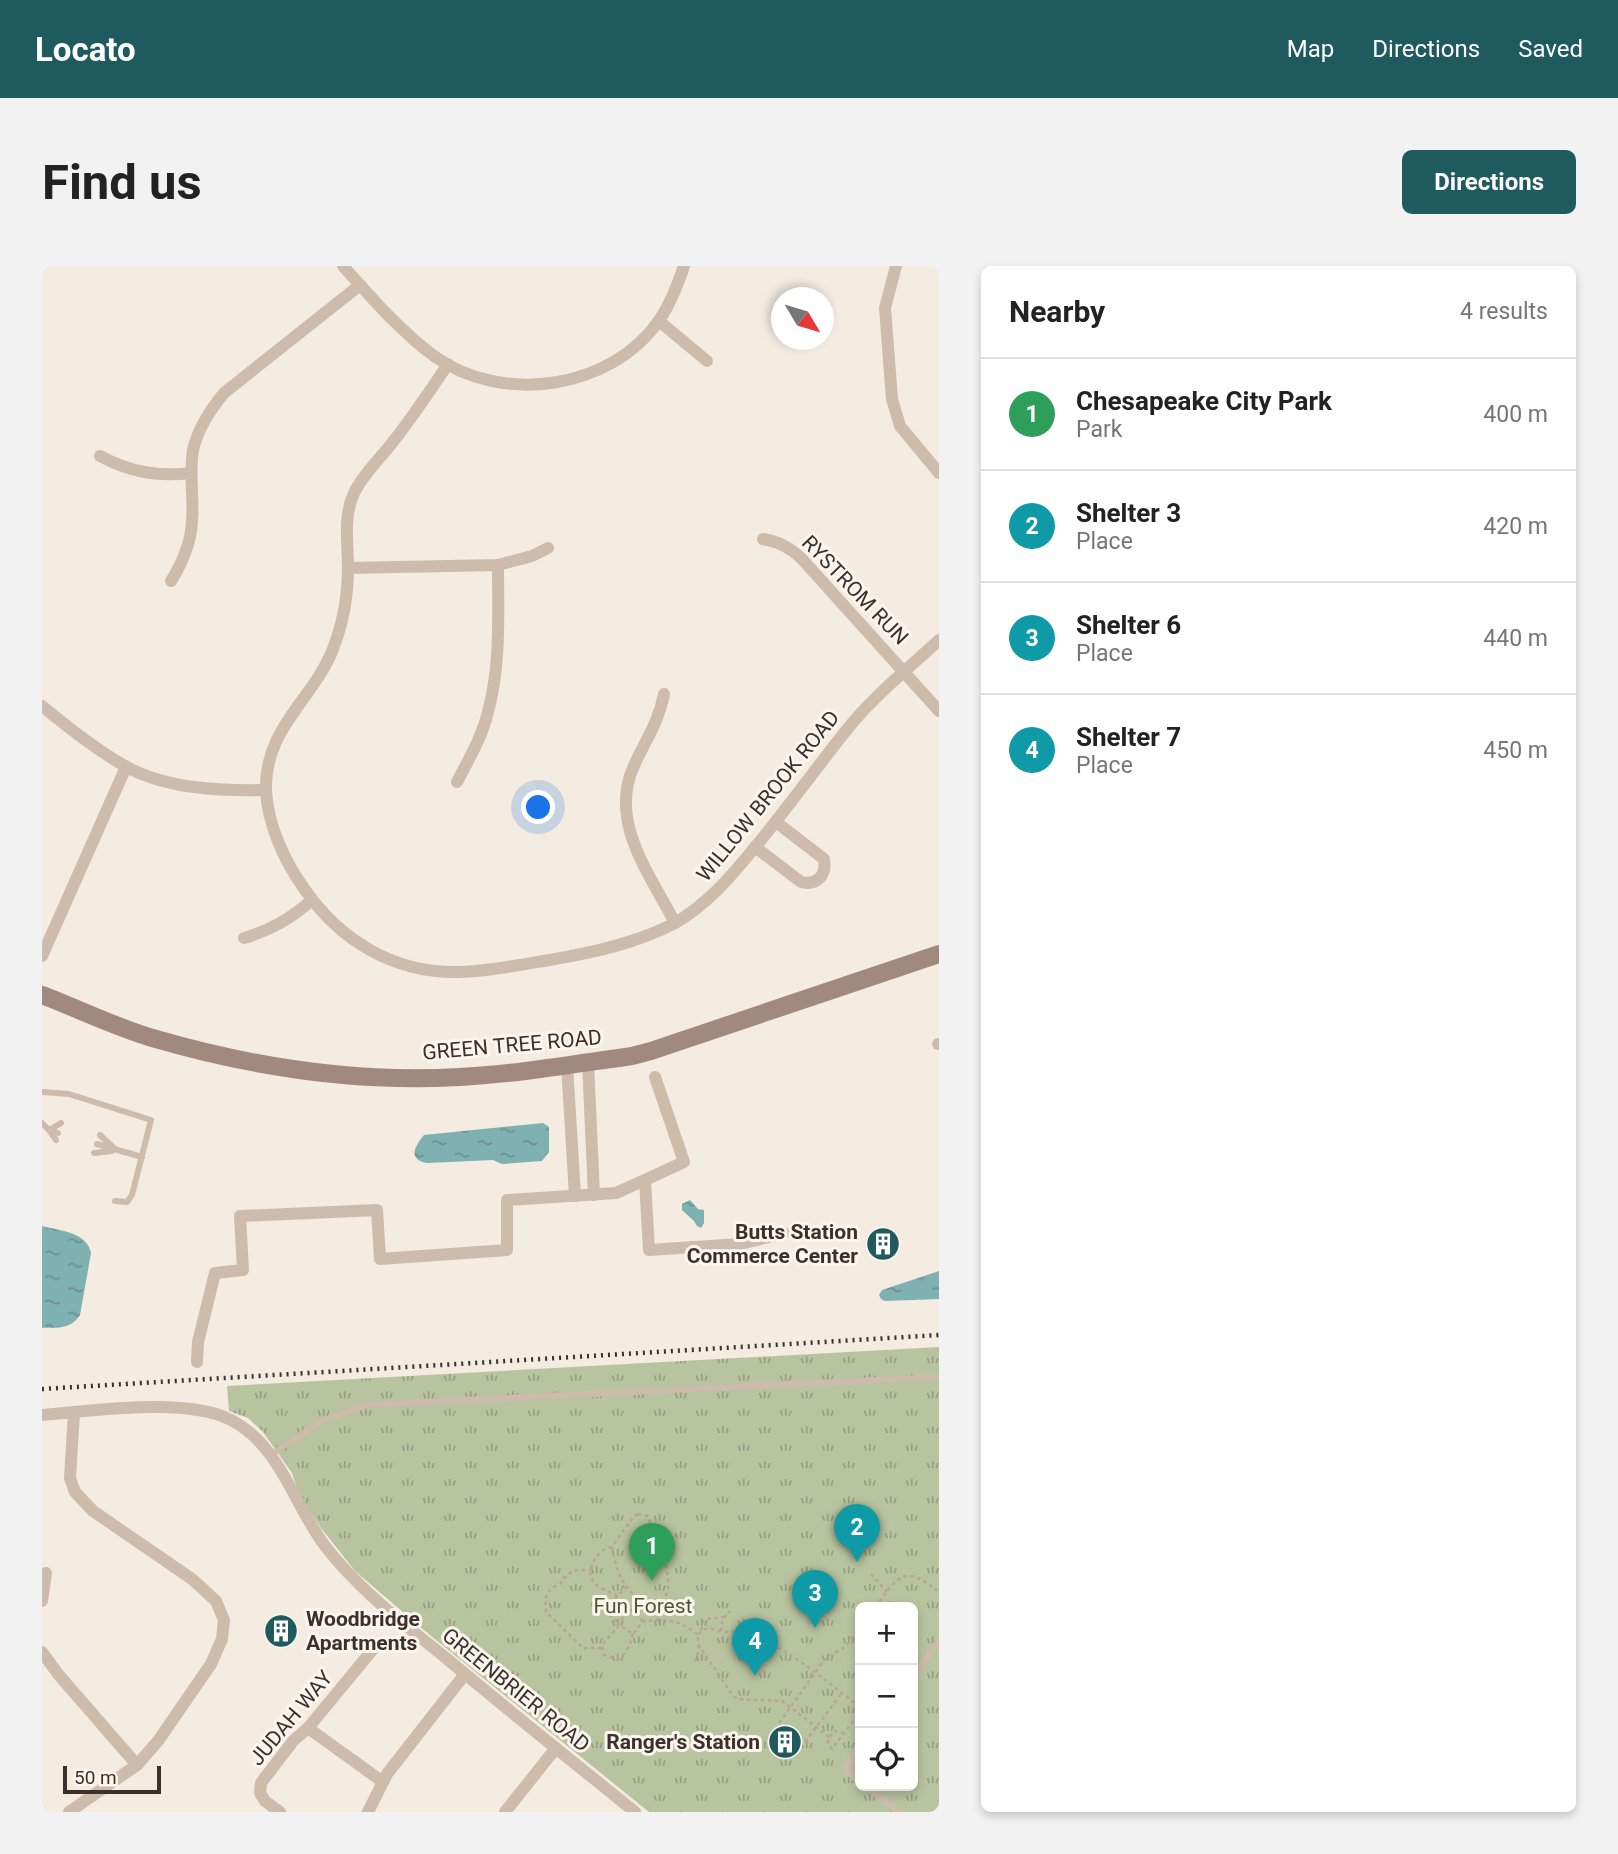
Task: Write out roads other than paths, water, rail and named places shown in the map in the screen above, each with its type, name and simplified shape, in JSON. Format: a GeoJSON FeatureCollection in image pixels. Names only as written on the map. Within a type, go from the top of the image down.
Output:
{"type":"FeatureCollection","features":[{"type":"Feature","properties":{"kind":"street"},"geometry":{"type":"LineString","coordinates":[[343,266],[425,348],[448,364],[471,375],[496,382],[523,385],[567,380],[616,360],[637,344],[659,321],[684,266]]}},
{"type":"Feature","properties":{"kind":"street"},"geometry":{"type":"LineString","coordinates":[[896,266],[886,307],[892,399],[900,426],[939,472]]}},
{"type":"Feature","properties":{"kind":"street"},"geometry":{"type":"LineString","coordinates":[[171,581],[190,542],[193,451],[210,410],[224,393],[360,285]]}},
{"type":"Feature","properties":{"kind":"street"},"geometry":{"type":"LineString","coordinates":[[659,321],[707,361]]}},
{"type":"Feature","properties":{"kind":"street","name":"WILLOW BROOK ROAD"},"geometry":{"type":"LineString","coordinates":[[448,364],[421,406],[353,494],[347,517],[347,597],[341,626],[317,679],[285,721],[269,766],[266,790],[281,849],[312,900],[330,922],[352,941],[377,955],[404,965],[432,971],[461,972],[565,957],[636,939],[675,923],[701,905],[724,884],[776,822],[846,729],[874,698],[939,640]]}},
{"type":"Feature","properties":{"kind":"street"},"geometry":{"type":"LineString","coordinates":[[100,456],[121,467],[144,474],[168,476],[191,473]]}},
{"type":"Feature","properties":{"kind":"street","name":"RYSTROM RUN"},"geometry":{"type":"LineString","coordinates":[[763,539],[792,549],[939,711]]}},
{"type":"Feature","properties":{"kind":"street"},"geometry":{"type":"LineString","coordinates":[[348,568],[498,565],[532,556],[548,548]]}},
{"type":"Feature","properties":{"kind":"street"},"geometry":{"type":"LineString","coordinates":[[457,782],[475,748],[488,714],[496,677],[498,565]]}},
{"type":"Feature","properties":{"kind":"street"},"geometry":{"type":"LineString","coordinates":[[664,694],[652,732],[632,769],[626,791],[626,814],[640,857],[675,923]]}},
{"type":"Feature","properties":{"kind":"street"},"geometry":{"type":"LineString","coordinates":[[42,706],[126,767],[195,787],[266,790]]}},
{"type":"Feature","properties":{"kind":"street"},"geometry":{"type":"LineString","coordinates":[[42,956],[126,767]]}},
{"type":"Feature","properties":{"kind":"street"},"geometry":{"type":"LineString","coordinates":[[755,847],[801,882],[810,884],[817,881],[825,868],[824,859],[776,822]]}},
{"type":"Feature","properties":{"kind":"street"},"geometry":{"type":"LineString","coordinates":[[244,938],[269,931],[292,918],[312,900]]}},
{"type":"Feature","properties":{"kind":"street","name":"GREEN TREE ROAD"},"geometry":{"type":"LineString","coordinates":[[42,995],[154,1038],[264,1065],[389,1078],[457,1078],[568,1065],[651,1051],[939,954]]}},
{"type":"Feature","properties":{"kind":"street"},"geometry":{"type":"LineString","coordinates":[[588,1062],[594,1195]]}},
{"type":"Feature","properties":{"kind":"street"},"geometry":{"type":"LineString","coordinates":[[568,1065],[575,1196]]}},
{"type":"Feature","properties":{"kind":"street"},"geometry":{"type":"LineString","coordinates":[[197,1362],[198,1342],[215,1273],[243,1270],[240,1216],[377,1210],[380,1259],[508,1250],[507,1200],[616,1194],[684,1162],[655,1077]]}},
{"type":"Feature","properties":{"kind":"street"},"geometry":{"type":"LineString","coordinates":[[645,1180],[649,1250],[741,1244],[784,1233]]}},
{"type":"Feature","properties":{"kind":"street","name":"GREENBRIER ROAD"},"geometry":{"type":"LineString","coordinates":[[42,1415],[149,1408],[201,1410],[233,1421],[253,1435],[270,1455],[324,1545],[353,1579],[635,1812]]}},
{"type":"Feature","properties":{"kind":"street"},"geometry":{"type":"LineString","coordinates":[[69,1812],[137,1765],[158,1741],[211,1664],[222,1639],[224,1620],[216,1601],[192,1579],[93,1511],[75,1492],[70,1478],[74,1412]]}},
{"type":"Feature","properties":{"kind":"street"},"geometry":{"type":"LineString","coordinates":[[42,1601],[46,1573]]}},
{"type":"Feature","properties":{"kind":"street","name":"JUDAH WAY"},"geometry":{"type":"LineString","coordinates":[[280,1812],[265,1801],[260,1793],[261,1783],[293,1741],[308,1728],[374,1648]]}},
{"type":"Feature","properties":{"kind":"street"},"geometry":{"type":"LineString","coordinates":[[42,1652],[137,1765]]}},
{"type":"Feature","properties":{"kind":"street"},"geometry":{"type":"LineString","coordinates":[[368,1812],[383,1782],[465,1674]]}},
{"type":"Feature","properties":{"kind":"street"},"geometry":{"type":"LineString","coordinates":[[308,1728],[383,1782]]}},
{"type":"Feature","properties":{"kind":"street"},"geometry":{"type":"LineString","coordinates":[[505,1812],[556,1748]]}},
{"type":"Feature","properties":{"kind":"lane"},"geometry":{"type":"LineString","coordinates":[[42,1092],[69,1094],[152,1120],[132,1195],[127,1202],[116,1201]]}},
{"type":"Feature","properties":{"kind":"lane"},"geometry":{"type":"LineString","coordinates":[[42,1123],[57,1136]]}},
{"type":"Feature","properties":{"kind":"lane"},"geometry":{"type":"LineString","coordinates":[[49,1130],[61,1123]]}},
{"type":"Feature","properties":{"kind":"lane"},"geometry":{"type":"LineString","coordinates":[[100,1135],[117,1150]]}},
{"type":"Feature","properties":{"kind":"lane"},"geometry":{"type":"LineString","coordinates":[[97,1144],[142,1157]]}},
{"type":"Feature","properties":{"kind":"lane"},"geometry":{"type":"LineString","coordinates":[[94,1153],[117,1150]]}},
{"type":"Feature","properties":{"kind":"lane"},"geometry":{"type":"LineString","coordinates":[[270,1455],[321,1421],[365,1405],[939,1377]]}},
{"type":"Feature","properties":{"kind":"lane"},"geometry":{"type":"LineString","coordinates":[[918,1670],[939,1642]]}},
{"type":"Feature","properties":{"kind":"lane"},"geometry":{"type":"LineString","coordinates":[[855,1754],[847,1765],[847,1772],[855,1779]]}},
{"type":"Feature","properties":{"kind":"lane"},"geometry":{"type":"LineString","coordinates":[[872,1791],[900,1812]]}},
{"type":"Feature","properties":{"kind":"water"},"geometry":{"type":"Polygon","coordinates":[[[543,1123],[549,1127],[549,1152],[542,1161],[502,1164],[493,1160],[427,1163],[415,1155],[424,1135],[543,1123]]]}},
{"type":"Feature","properties":{"kind":"water"},"geometry":{"type":"Polygon","coordinates":[[[690,1200],[698,1209],[704,1210],[704,1223],[701,1228],[682,1210],[682,1204],[690,1200]]]}},
{"type":"Feature","properties":{"kind":"water"},"geometry":{"type":"Polygon","coordinates":[[[42,1226],[79,1237],[89,1246],[91,1253],[80,1315],[63,1327],[42,1328],[42,1226]]]}},
{"type":"Feature","properties":{"kind":"water"},"geometry":{"type":"Polygon","coordinates":[[[939,1271],[939,1299],[885,1301],[879,1295],[882,1290],[939,1271]]]}},
{"type":"Feature","properties":{"kind":"railway"},"geometry":{"type":"LineString","coordinates":[[42,1389],[939,1335]]}},
{"type":"Feature","properties":{"kind":"place","name":"Butts Station Commerce Center"},"geometry":{"type":"Point","coordinates":[883,1244]}},
{"type":"Feature","properties":{"kind":"place","name":"Shelter 3"},"geometry":{"type":"Point","coordinates":[857,1562]}},
{"type":"Feature","properties":{"kind":"place","name":"Chesapeake City Park"},"geometry":{"type":"Point","coordinates":[652,1581]}},
{"type":"Feature","properties":{"kind":"place","name":"Shelter 6"},"geometry":{"type":"Point","coordinates":[815,1628]}},
{"type":"Feature","properties":{"kind":"place","name":"Woodbridge Apartments"},"geometry":{"type":"Point","coordinates":[281,1631]}},
{"type":"Feature","properties":{"kind":"place","name":"Shelter 7"},"geometry":{"type":"Point","coordinates":[755,1676]}},
{"type":"Feature","properties":{"kind":"place","name":"Ranger's Station"},"geometry":{"type":"Point","coordinates":[785,1742]}},
{"type":"Feature","properties":{"kind":"park label","name":"Fun Forest"},"geometry":{"type":"Point","coordinates":[643,1606]}}]}
